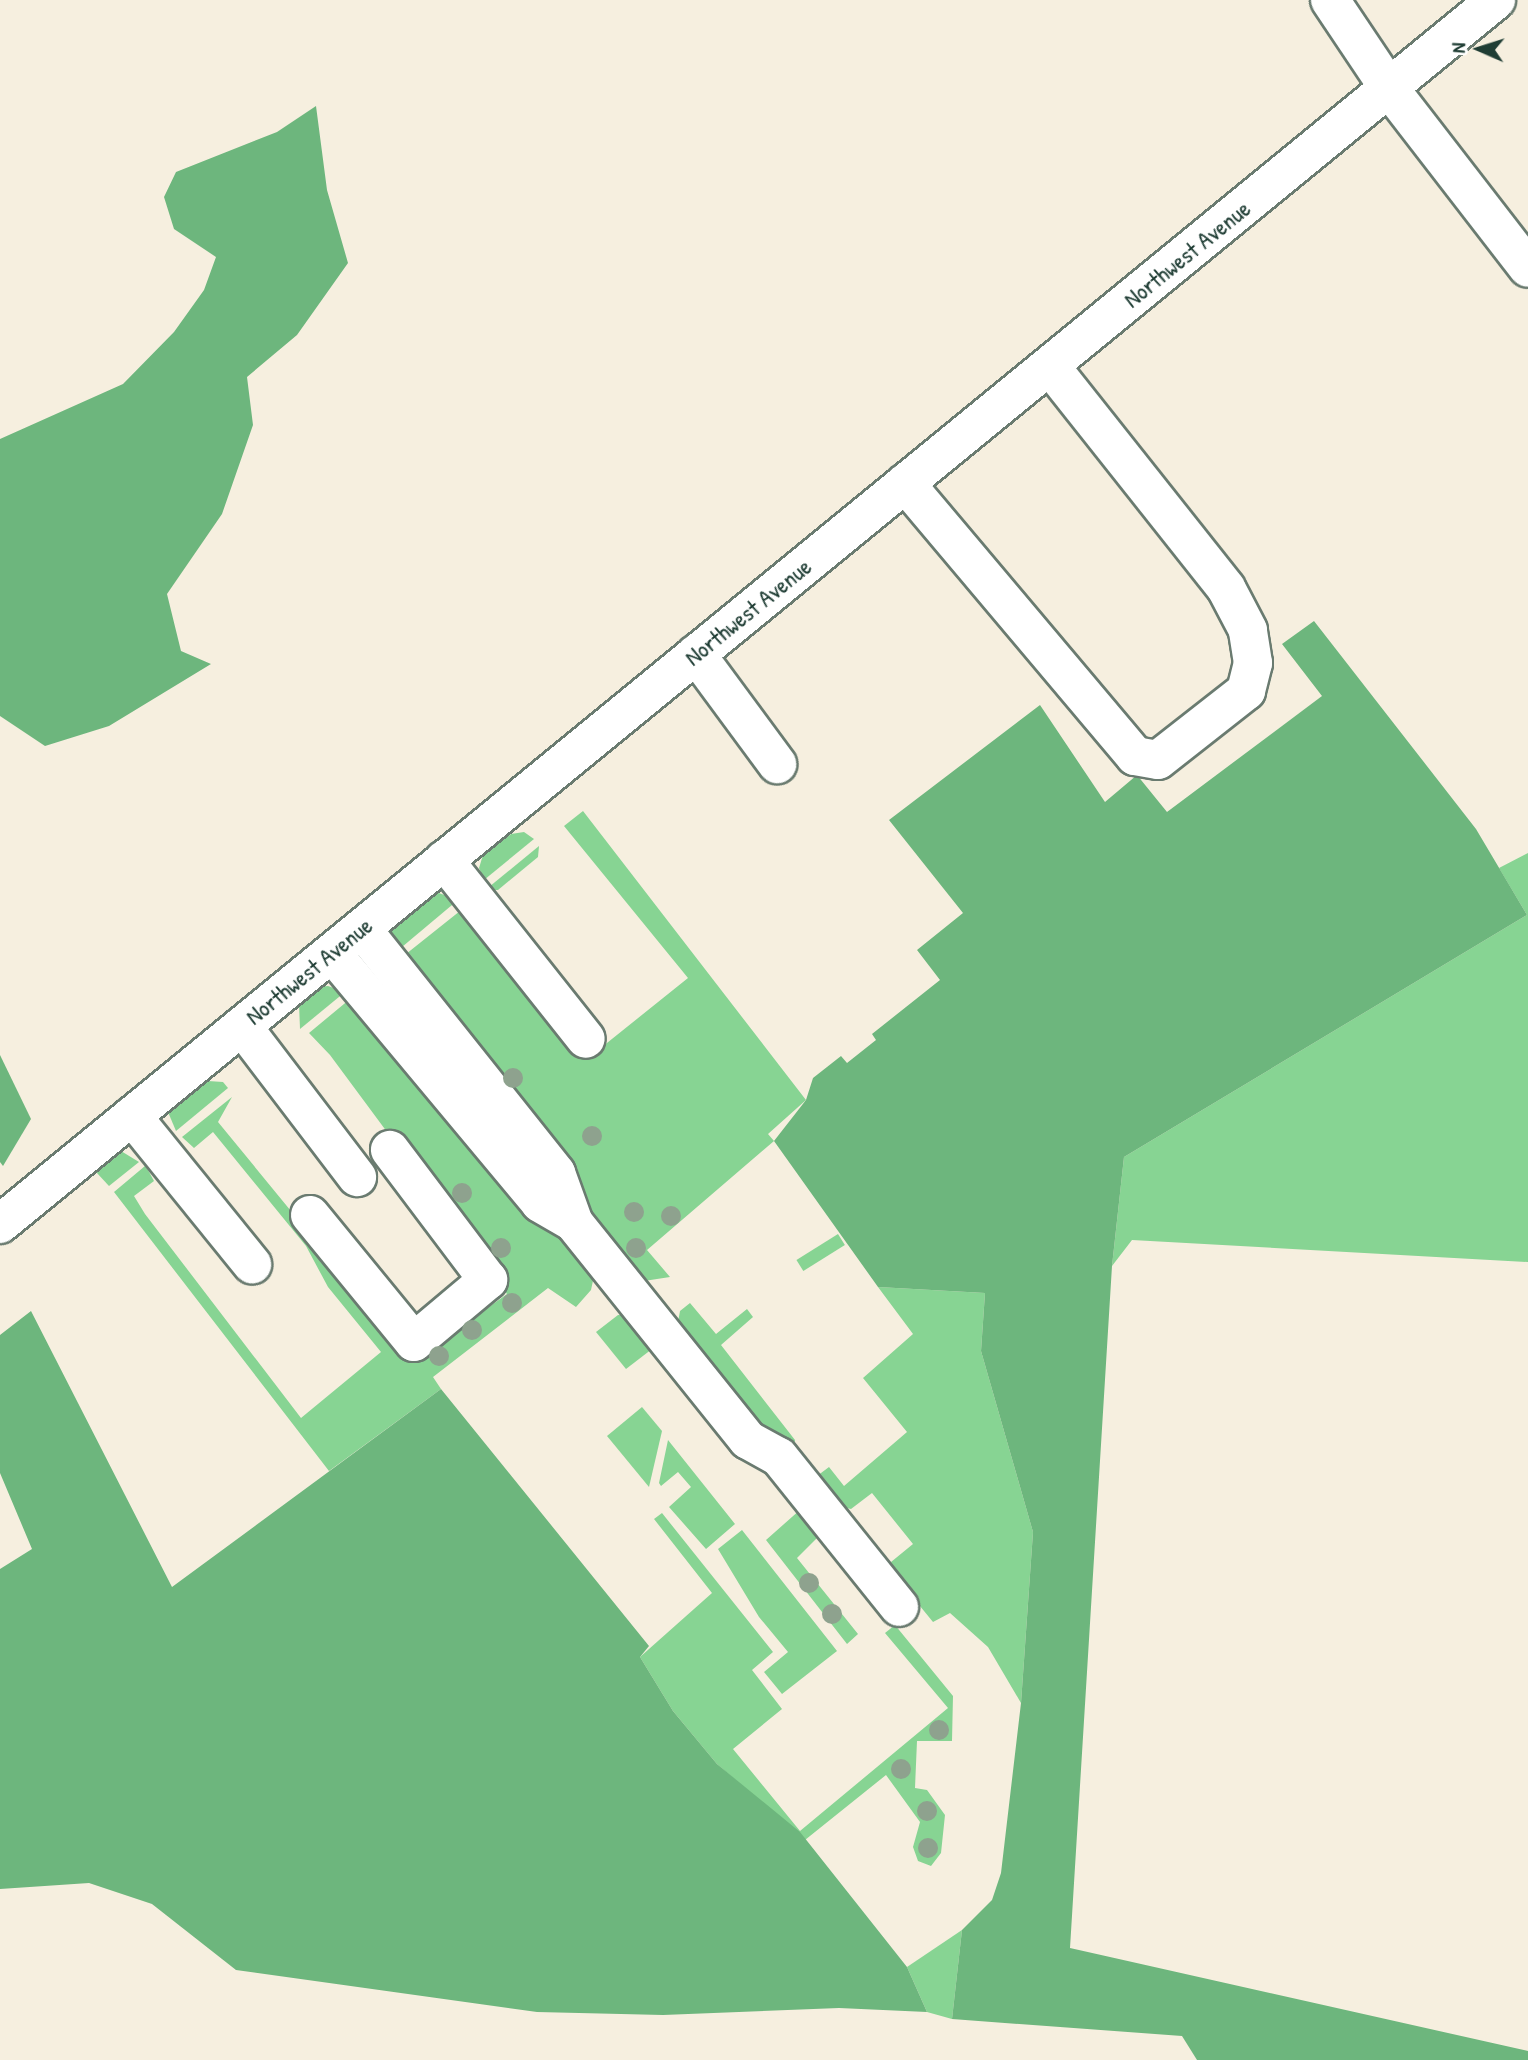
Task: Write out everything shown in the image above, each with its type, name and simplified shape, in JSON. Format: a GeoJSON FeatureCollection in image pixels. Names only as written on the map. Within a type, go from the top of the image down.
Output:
{"type":"FeatureCollection","features":[{"type":"Feature","properties":{"kind":"street"},"geometry":{"type":"LineString","coordinates":[[1330,0],[1389,88],[1528,268]]}},
{"type":"Feature","properties":{"kind":"street","name":"Northwest Avenue"},"geometry":{"type":"LineString","coordinates":[[0,1224],[1496,0]]}},
{"type":"Feature","properties":{"kind":"street"},"geometry":{"type":"LineString","coordinates":[[905,483],[1135,756],[1158,760],[1246,691],[1253,663],[1248,630],[1226,588],[1050,366]]}},
{"type":"Feature","properties":{"kind":"street"},"geometry":{"type":"LineString","coordinates":[[696,654],[777,764]]}},
{"type":"Feature","properties":{"kind":"street"},"geometry":{"type":"LineString","coordinates":[[444,860],[586,1039]]}},
{"type":"Feature","properties":{"kind":"street"},"geometry":{"type":"LineString","coordinates":[[362,929],[556,1173],[574,1223],[748,1440],[779,1457],[900,1607]]}},
{"type":"Feature","properties":{"kind":"street"},"geometry":{"type":"LineString","coordinates":[[332,953],[540,1203],[574,1223]]}},
{"type":"Feature","properties":{"kind":"street"},"geometry":{"type":"LineString","coordinates":[[242,1026],[357,1177]]}},
{"type":"Feature","properties":{"kind":"street"},"geometry":{"type":"LineString","coordinates":[[132,1116],[252,1264]]}},
{"type":"Feature","properties":{"kind":"street"},"geometry":{"type":"LineString","coordinates":[[310,1215],[414,1342],[488,1280],[390,1150]]}},
{"type":"Feature","properties":{"kind":"green space"},"geometry":{"type":"Polygon","coordinates":[[[316,106],[327,190],[348,263],[297,335],[247,377],[253,425],[222,514],[167,594],[181,651],[211,664],[109,726],[45,746],[0,716],[0,439],[123,384],[174,332],[204,290],[216,257],[174,229],[164,197],[176,172],[277,132],[316,106]]]}},
{"type":"Feature","properties":{"kind":"green space"},"geometry":{"type":"Polygon","coordinates":[[[1314,621],[1476,829],[1527,915],[1124,1157],[1112,1266],[1070,1948],[1528,2051],[1528,2060],[1197,2060],[1182,2036],[952,2019],[962,1930],[992,1900],[1001,1873],[1021,1703],[1033,1532],[981,1351],[985,1293],[878,1287],[774,1141],[806,1100],[813,1078],[841,1056],[847,1063],[876,1040],[872,1034],[940,980],[917,950],[963,913],[889,820],[1040,705],[1105,802],[1137,775],[1167,812],[1322,696],[1282,644],[1314,621]]]}},
{"type":"Feature","properties":{"kind":"green space"},"geometry":{"type":"Polygon","coordinates":[[[583,811],[806,1100],[768,1134],[774,1141],[647,1250],[670,1277],[644,1281],[616,1249],[401,958],[465,907],[587,1059],[688,978],[564,826],[583,811]]]}},
{"type":"Feature","properties":{"kind":"green space"},"geometry":{"type":"Polygon","coordinates":[[[524,832],[534,839],[484,880],[479,868],[483,855],[511,834],[524,832]]]}},
{"type":"Feature","properties":{"kind":"green space"},"geometry":{"type":"Polygon","coordinates":[[[539,846],[538,857],[498,890],[491,890],[489,887],[539,846]]]}},
{"type":"Feature","properties":{"kind":"green space"},"geometry":{"type":"Polygon","coordinates":[[[1528,853],[1528,1262],[1132,1240],[1112,1266],[1124,1157],[1527,915],[1499,868],[1528,853]]]}},
{"type":"Feature","properties":{"kind":"green space"},"geometry":{"type":"Polygon","coordinates":[[[436,892],[458,900],[396,952],[389,930],[436,892]]]}},
{"type":"Feature","properties":{"kind":"green space"},"geometry":{"type":"Polygon","coordinates":[[[328,986],[345,992],[300,1029],[299,1003],[318,987],[328,986]]]}},
{"type":"Feature","properties":{"kind":"green space"},"geometry":{"type":"Polygon","coordinates":[[[350,999],[594,1276],[591,1290],[576,1307],[548,1288],[433,1377],[441,1389],[329,1471],[114,1192],[145,1166],[154,1181],[134,1196],[145,1214],[301,1418],[381,1352],[328,1287],[306,1246],[213,1132],[194,1148],[182,1137],[232,1097],[218,1122],[414,1361],[507,1294],[330,1055],[309,1033],[350,999]]]}},
{"type":"Feature","properties":{"kind":"green space"},"geometry":{"type":"Polygon","coordinates":[[[0,1055],[31,1119],[3,1166],[0,1162],[0,1055]]]}},
{"type":"Feature","properties":{"kind":"green space"},"geometry":{"type":"Polygon","coordinates":[[[208,1081],[223,1082],[228,1088],[176,1131],[168,1112],[208,1081]]]}},
{"type":"Feature","properties":{"kind":"green space"},"geometry":{"type":"Polygon","coordinates":[[[121,1151],[139,1162],[109,1186],[96,1172],[121,1151]]]}},
{"type":"Feature","properties":{"kind":"green space"},"geometry":{"type":"Polygon","coordinates":[[[838,1234],[845,1245],[803,1271],[796,1260],[838,1234]]]}},
{"type":"Feature","properties":{"kind":"green space"},"geometry":{"type":"Polygon","coordinates":[[[878,1287],[985,1293],[981,1351],[1033,1532],[1021,1703],[988,1647],[950,1613],[933,1622],[893,1573],[891,1562],[913,1544],[872,1493],[851,1509],[842,1507],[817,1476],[829,1467],[844,1486],[907,1432],[863,1378],[913,1334],[878,1287]]]}},
{"type":"Feature","properties":{"kind":"green space"},"geometry":{"type":"Polygon","coordinates":[[[690,1303],[716,1334],[747,1309],[753,1317],[721,1345],[795,1440],[793,1452],[784,1451],[678,1322],[680,1311],[690,1303]]]}},
{"type":"Feature","properties":{"kind":"green space"},"geometry":{"type":"Polygon","coordinates":[[[31,1311],[172,1587],[441,1389],[649,1646],[640,1657],[673,1711],[717,1764],[800,1832],[907,1967],[927,2012],[839,2008],[663,2015],[537,2012],[236,1970],[152,1904],[89,1883],[0,1889],[0,1569],[32,1549],[0,1473],[0,1335],[31,1311]]]}},
{"type":"Feature","properties":{"kind":"green space"},"geometry":{"type":"Polygon","coordinates":[[[618,1315],[625,1315],[652,1349],[626,1369],[596,1332],[618,1315]]]}},
{"type":"Feature","properties":{"kind":"green space"},"geometry":{"type":"Polygon","coordinates":[[[642,1407],[662,1431],[649,1487],[607,1436],[642,1407]]]}},
{"type":"Feature","properties":{"kind":"green space"},"geometry":{"type":"Polygon","coordinates":[[[668,1440],[735,1524],[706,1549],[669,1507],[691,1487],[678,1472],[661,1486],[659,1483],[668,1440]]]}},
{"type":"Feature","properties":{"kind":"green space"},"geometry":{"type":"Polygon","coordinates":[[[801,1509],[819,1536],[797,1558],[858,1634],[847,1644],[766,1540],[801,1509]]]}},
{"type":"Feature","properties":{"kind":"green space"},"geometry":{"type":"Polygon","coordinates":[[[662,1513],[773,1652],[752,1670],[782,1709],[733,1749],[800,1831],[948,1708],[885,1633],[895,1625],[953,1696],[952,1741],[917,1741],[915,1788],[927,1790],[945,1815],[941,1853],[931,1866],[918,1861],[913,1847],[920,1822],[886,1775],[805,1840],[717,1764],[673,1711],[640,1657],[712,1593],[654,1519],[662,1513]]]}},
{"type":"Feature","properties":{"kind":"green space"},"geometry":{"type":"Polygon","coordinates":[[[742,1530],[837,1651],[782,1694],[764,1672],[788,1652],[759,1617],[718,1549],[742,1530]]]}},
{"type":"Feature","properties":{"kind":"green space"},"geometry":{"type":"Polygon","coordinates":[[[962,1930],[952,2019],[927,2012],[907,1967],[962,1930]]]}}]}
